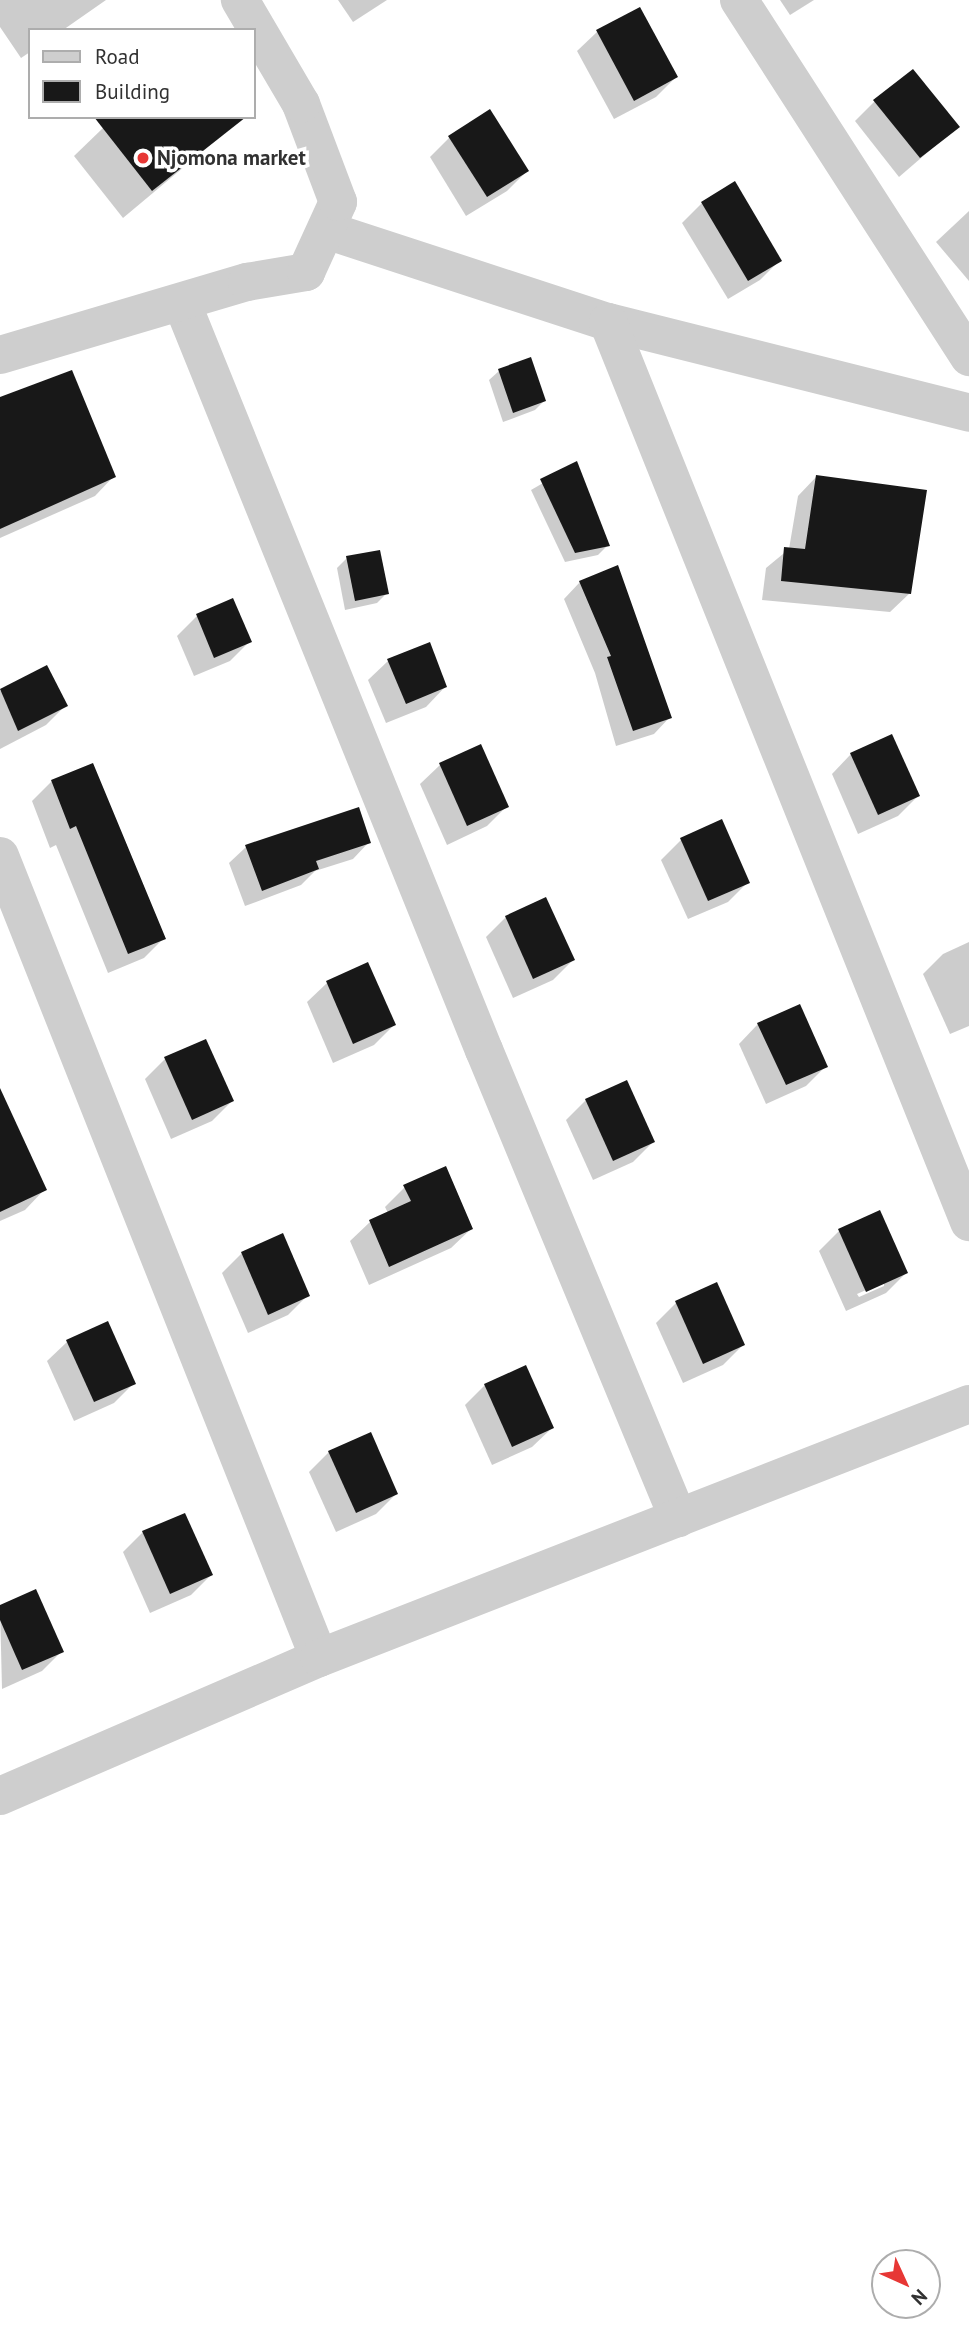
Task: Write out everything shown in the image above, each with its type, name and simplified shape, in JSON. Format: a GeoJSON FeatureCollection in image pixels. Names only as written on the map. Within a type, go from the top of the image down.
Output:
{"type":"FeatureCollection","features":[{"type":"Feature","properties":{"kind":"lane"},"geometry":{"type":"LineString","coordinates":[[0,355],[247,282],[306,272],[338,202],[301,104],[240,0]]}},
{"type":"Feature","properties":{"kind":"lane"},"geometry":{"type":"LineString","coordinates":[[738,0],[969,356]]}},
{"type":"Feature","properties":{"kind":"lane"},"geometry":{"type":"LineString","coordinates":[[326,230],[608,322],[969,413]]}},
{"type":"Feature","properties":{"kind":"lane"},"geometry":{"type":"LineString","coordinates":[[182,303],[484,1050],[678,1518]]}},
{"type":"Feature","properties":{"kind":"lane"},"geometry":{"type":"LineString","coordinates":[[608,322],[969,1222]]}},
{"type":"Feature","properties":{"kind":"lane"},"geometry":{"type":"LineString","coordinates":[[0,856],[319,1658]]}},
{"type":"Feature","properties":{"kind":"lane"},"geometry":{"type":"LineString","coordinates":[[0,1796],[319,1658],[969,1404]]}},
{"type":"Feature","properties":{"kind":"building"},"geometry":{"type":"Polygon","coordinates":[[[640,7],[678,77],[634,101],[596,30],[640,7]]]}},
{"type":"Feature","properties":{"kind":"building"},"geometry":{"type":"Polygon","coordinates":[[[913,69],[960,127],[920,158],[873,100],[913,69]]]}},
{"type":"Feature","properties":{"kind":"building"},"geometry":{"type":"Polygon","coordinates":[[[490,109],[529,171],[487,197],[448,136],[490,109]]]}},
{"type":"Feature","properties":{"kind":"building"},"geometry":{"type":"Polygon","coordinates":[[[96,119],[243,119],[152,191],[96,119]]]}},
{"type":"Feature","properties":{"kind":"building"},"geometry":{"type":"Polygon","coordinates":[[[735,181],[782,261],[748,281],[701,202],[735,181]]]}},
{"type":"Feature","properties":{"kind":"building"},"geometry":{"type":"Polygon","coordinates":[[[531,357],[546,401],[513,413],[498,369],[531,357]]]}},
{"type":"Feature","properties":{"kind":"building"},"geometry":{"type":"Polygon","coordinates":[[[72,370],[116,477],[0,529],[0,397],[72,370]]]}},
{"type":"Feature","properties":{"kind":"building"},"geometry":{"type":"Polygon","coordinates":[[[577,461],[610,546],[575,553],[540,479],[577,461]]]}},
{"type":"Feature","properties":{"kind":"building"},"geometry":{"type":"Polygon","coordinates":[[[816,475],[927,490],[911,594],[781,581],[784,547],[805,549],[816,475]]]}},
{"type":"Feature","properties":{"kind":"building"},"geometry":{"type":"Polygon","coordinates":[[[380,550],[389,594],[355,601],[346,556],[380,550]]]}},
{"type":"Feature","properties":{"kind":"building"},"geometry":{"type":"Polygon","coordinates":[[[618,565],[672,718],[633,731],[607,657],[611,656],[579,581],[618,565]]]}},
{"type":"Feature","properties":{"kind":"building"},"geometry":{"type":"Polygon","coordinates":[[[233,598],[252,642],[214,658],[196,614],[233,598]]]}},
{"type":"Feature","properties":{"kind":"building"},"geometry":{"type":"Polygon","coordinates":[[[430,642],[447,687],[406,704],[387,659],[430,642]]]}},
{"type":"Feature","properties":{"kind":"building"},"geometry":{"type":"Polygon","coordinates":[[[47,665],[68,706],[18,731],[0,689],[47,665]]]}},
{"type":"Feature","properties":{"kind":"building"},"geometry":{"type":"Polygon","coordinates":[[[892,734],[920,796],[878,815],[850,753],[892,734]]]}},
{"type":"Feature","properties":{"kind":"building"},"geometry":{"type":"Polygon","coordinates":[[[481,744],[509,807],[467,826],[439,763],[481,744]]]}},
{"type":"Feature","properties":{"kind":"building"},"geometry":{"type":"Polygon","coordinates":[[[93,763],[166,939],[128,954],[76,826],[70,829],[51,780],[93,763]]]}},
{"type":"Feature","properties":{"kind":"building"},"geometry":{"type":"Polygon","coordinates":[[[359,807],[371,843],[316,861],[319,869],[262,891],[245,845],[359,807]]]}},
{"type":"Feature","properties":{"kind":"building"},"geometry":{"type":"Polygon","coordinates":[[[722,819],[750,883],[708,901],[680,838],[722,819]]]}},
{"type":"Feature","properties":{"kind":"building"},"geometry":{"type":"Polygon","coordinates":[[[546,897],[575,960],[533,979],[505,916],[546,897]]]}},
{"type":"Feature","properties":{"kind":"building"},"geometry":{"type":"Polygon","coordinates":[[[368,962],[396,1025],[353,1044],[326,981],[368,962]]]}},
{"type":"Feature","properties":{"kind":"building"},"geometry":{"type":"Polygon","coordinates":[[[800,1004],[828,1067],[786,1085],[757,1023],[800,1004]]]}},
{"type":"Feature","properties":{"kind":"building"},"geometry":{"type":"Polygon","coordinates":[[[206,1039],[234,1101],[192,1120],[164,1057],[206,1039]]]}},
{"type":"Feature","properties":{"kind":"building"},"geometry":{"type":"Polygon","coordinates":[[[627,1080],[655,1142],[613,1161],[585,1099],[627,1080]]]}},
{"type":"Feature","properties":{"kind":"building"},"geometry":{"type":"Polygon","coordinates":[[[0,1088],[47,1190],[0,1212],[0,1088]]]}},
{"type":"Feature","properties":{"kind":"building"},"geometry":{"type":"Polygon","coordinates":[[[446,1166],[473,1229],[389,1267],[369,1220],[411,1201],[403,1185],[446,1166]]]}},
{"type":"Feature","properties":{"kind":"building"},"geometry":{"type":"Polygon","coordinates":[[[880,1210],[908,1273],[866,1292],[838,1229],[880,1210]]]}},
{"type":"Feature","properties":{"kind":"building"},"geometry":{"type":"Polygon","coordinates":[[[283,1233],[310,1296],[268,1315],[241,1252],[283,1233]]]}},
{"type":"Feature","properties":{"kind":"building"},"geometry":{"type":"Polygon","coordinates":[[[717,1282],[745,1345],[703,1364],[675,1301],[717,1282]]]}},
{"type":"Feature","properties":{"kind":"building"},"geometry":{"type":"Polygon","coordinates":[[[108,1321],[136,1384],[94,1402],[66,1340],[108,1321]]]}},
{"type":"Feature","properties":{"kind":"building"},"geometry":{"type":"Polygon","coordinates":[[[526,1365],[554,1428],[512,1447],[484,1384],[526,1365]]]}},
{"type":"Feature","properties":{"kind":"building"},"geometry":{"type":"Polygon","coordinates":[[[371,1432],[398,1494],[356,1513],[328,1451],[371,1432]]]}},
{"type":"Feature","properties":{"kind":"building"},"geometry":{"type":"Polygon","coordinates":[[[185,1513],[213,1575],[170,1594],[142,1531],[185,1513]]]}},
{"type":"Feature","properties":{"kind":"building"},"geometry":{"type":"Polygon","coordinates":[[[36,1589],[64,1652],[22,1670],[0,1620],[0,1605],[36,1589]]]}},
{"type":"Feature","properties":{"kind":"place","name":"Njomona market"},"geometry":{"type":"Point","coordinates":[143,158]}}]}
